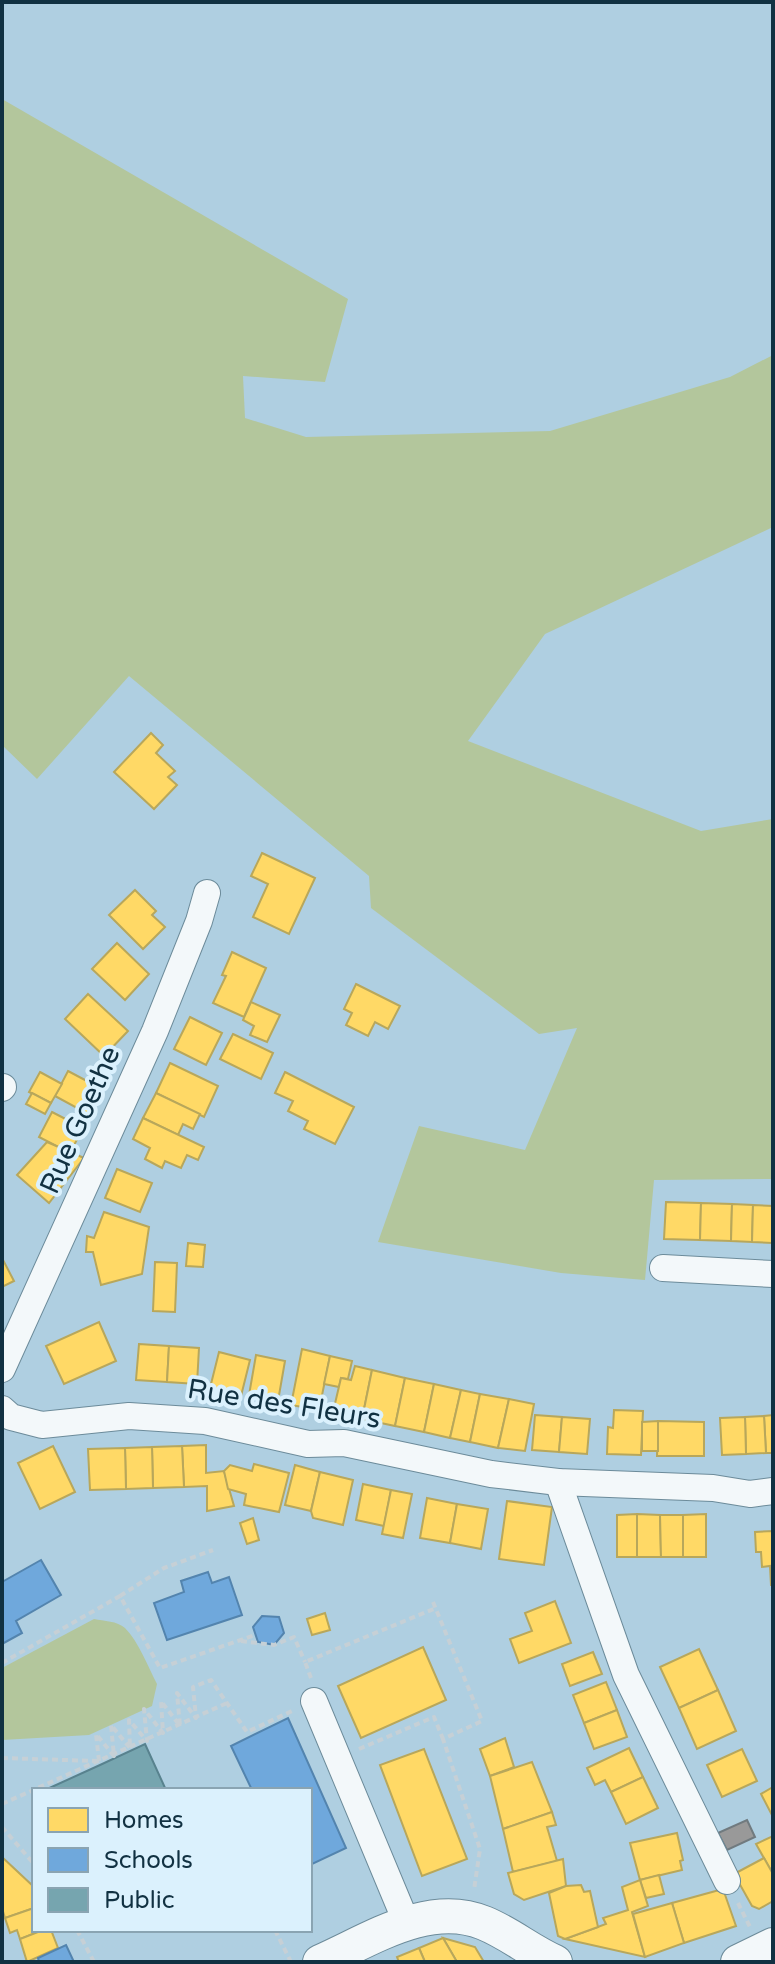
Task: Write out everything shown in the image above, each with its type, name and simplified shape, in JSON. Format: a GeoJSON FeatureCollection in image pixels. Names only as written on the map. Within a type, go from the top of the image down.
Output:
{"type":"FeatureCollection","features":[{"type":"Feature","properties":{"kind":"main road"},"geometry":{"type":"LineString","coordinates":[[320,1962],[407,1924],[434,1916],[459,1915],[485,1923],[555,1962]]}},
{"type":"Feature","properties":{"kind":"street","name":"Rue Goethe"},"geometry":{"type":"LineString","coordinates":[[2,1369],[155,1031],[207,893]]}},
{"type":"Feature","properties":{"kind":"street"},"geometry":{"type":"LineString","coordinates":[[663,1268],[773,1274]]}},
{"type":"Feature","properties":{"kind":"street","name":"Rue des Fleurs"},"geometry":{"type":"LineString","coordinates":[[2,1409],[11,1417],[42,1425],[129,1416],[205,1421],[308,1444],[344,1443],[491,1474],[558,1482],[713,1488],[750,1494],[773,1491]]}},
{"type":"Feature","properties":{"kind":"street"},"geometry":{"type":"LineString","coordinates":[[558,1482],[626,1675],[727,1881]]}},
{"type":"Feature","properties":{"kind":"street"},"geometry":{"type":"LineString","coordinates":[[314,1701],[407,1924]]}},
{"type":"Feature","properties":{"kind":"path"},"geometry":{"type":"LineString","coordinates":[[2,1663],[164,1568],[213,1550]]}},
{"type":"Feature","properties":{"kind":"path"},"geometry":{"type":"LineString","coordinates":[[120,1596],[160,1668],[255,1635]]}},
{"type":"Feature","properties":{"kind":"path"},"geometry":{"type":"LineString","coordinates":[[433,1602],[482,1721],[443,1739]]}},
{"type":"Feature","properties":{"kind":"path"},"geometry":{"type":"LineString","coordinates":[[305,1662],[436,1608]]}},
{"type":"Feature","properties":{"kind":"path"},"geometry":{"type":"LineString","coordinates":[[196,1718],[193,1687],[211,1680],[247,1732],[266,1727],[314,1701],[316,1690],[294,1637],[274,1645],[238,1641]]}},
{"type":"Feature","properties":{"kind":"path"},"geometry":{"type":"LineString","coordinates":[[180,1726],[177,1693],[196,1718]]}},
{"type":"Feature","properties":{"kind":"path"},"geometry":{"type":"LineString","coordinates":[[163,1733],[161,1701],[180,1726]]}},
{"type":"Feature","properties":{"kind":"path"},"geometry":{"type":"LineString","coordinates":[[38,1788],[227,1703]]}},
{"type":"Feature","properties":{"kind":"path"},"geometry":{"type":"LineString","coordinates":[[147,1741],[144,1709],[163,1733]]}},
{"type":"Feature","properties":{"kind":"path"},"geometry":{"type":"LineString","coordinates":[[338,1758],[434,1717],[480,1849],[474,1890]]}},
{"type":"Feature","properties":{"kind":"path"},"geometry":{"type":"LineString","coordinates":[[130,1748],[129,1720],[147,1741]]}},
{"type":"Feature","properties":{"kind":"path"},"geometry":{"type":"LineString","coordinates":[[114,1756],[111,1725],[130,1748]]}},
{"type":"Feature","properties":{"kind":"path"},"geometry":{"type":"LineString","coordinates":[[99,1761],[96,1734],[114,1756]]}},
{"type":"Feature","properties":{"kind":"path"},"geometry":{"type":"LineString","coordinates":[[2,1758],[99,1761]]}},
{"type":"Feature","properties":{"kind":"path"},"geometry":{"type":"LineString","coordinates":[[2,1804],[32,1791]]}},
{"type":"Feature","properties":{"kind":"path"},"geometry":{"type":"LineString","coordinates":[[2,1827],[32,1862]]}},
{"type":"Feature","properties":{"kind":"path"},"geometry":{"type":"LineString","coordinates":[[727,1881],[758,1952]]}},
{"type":"Feature","properties":{"kind":"path"},"geometry":{"type":"LineString","coordinates":[[78,1932],[94,1962]]}},
{"type":"Feature","properties":{"kind":"path"},"geometry":{"type":"LineString","coordinates":[[276,1932],[291,1962]]}},
{"type":"Feature","properties":{"kind":"green space"},"geometry":{"type":"Polygon","coordinates":[[[2,99],[348,299],[325,382],[243,376],[245,418],[306,437],[550,431],[730,377],[773,355],[773,527],[545,634],[468,741],[701,831],[773,819],[773,1179],[654,1180],[645,1280],[561,1273],[378,1242],[419,1126],[525,1150],[577,1028],[539,1034],[371,908],[369,876],[129,676],[37,779],[2,745],[2,99]]]}},
{"type":"Feature","properties":{"kind":"green space"},"geometry":{"type":"Polygon","coordinates":[[[94,1619],[122,1626],[135,1640],[157,1684],[152,1706],[89,1735],[2,1740],[2,1668],[94,1619]]]}},
{"type":"Feature","properties":{"kind":"building: Homes"},"geometry":{"type":"Polygon","coordinates":[[[151,733],[163,745],[156,753],[175,771],[168,777],[177,785],[154,809],[114,772],[151,733]]]}},
{"type":"Feature","properties":{"kind":"building: Homes"},"geometry":{"type":"Polygon","coordinates":[[[262,853],[315,878],[289,934],[253,917],[268,884],[251,876],[262,853]]]}},
{"type":"Feature","properties":{"kind":"building: Homes"},"geometry":{"type":"Polygon","coordinates":[[[135,890],[156,911],[152,915],[165,927],[143,949],[109,915],[135,890]]]}},
{"type":"Feature","properties":{"kind":"building: Homes"},"geometry":{"type":"Polygon","coordinates":[[[117,943],[149,974],[125,1000],[92,969],[117,943]]]}},
{"type":"Feature","properties":{"kind":"building: Homes"},"geometry":{"type":"Polygon","coordinates":[[[232,952],[266,968],[244,1017],[213,1003],[226,976],[222,975],[232,952]]]}},
{"type":"Feature","properties":{"kind":"building: Homes"},"geometry":{"type":"Polygon","coordinates":[[[356,984],[400,1006],[388,1029],[375,1022],[368,1036],[346,1025],[352,1013],[344,1009],[356,984]]]}},
{"type":"Feature","properties":{"kind":"building: Homes"},"geometry":{"type":"Polygon","coordinates":[[[88,994],[128,1031],[104,1056],[65,1019],[88,994]]]}},
{"type":"Feature","properties":{"kind":"building: Homes"},"geometry":{"type":"Polygon","coordinates":[[[251,1002],[280,1015],[267,1042],[250,1035],[254,1026],[243,1020],[251,1002]]]}},
{"type":"Feature","properties":{"kind":"building: Homes"},"geometry":{"type":"Polygon","coordinates":[[[190,1017],[222,1033],[206,1065],[174,1049],[190,1017]]]}},
{"type":"Feature","properties":{"kind":"building: Homes"},"geometry":{"type":"Polygon","coordinates":[[[233,1034],[273,1053],[261,1079],[220,1059],[233,1034]]]}},
{"type":"Feature","properties":{"kind":"building: Homes"},"geometry":{"type":"Polygon","coordinates":[[[170,1063],[218,1086],[204,1117],[156,1093],[170,1063]]]}},
{"type":"Feature","properties":{"kind":"building: Homes"},"geometry":{"type":"Polygon","coordinates":[[[68,1071],[102,1089],[88,1114],[55,1096],[68,1071]]]}},
{"type":"Feature","properties":{"kind":"building: Homes"},"geometry":{"type":"Polygon","coordinates":[[[40,1072],[62,1084],[51,1103],[29,1092],[40,1072]]]}},
{"type":"Feature","properties":{"kind":"building: Homes"},"geometry":{"type":"Polygon","coordinates":[[[285,1072],[354,1107],[335,1144],[304,1129],[308,1121],[288,1111],[293,1101],[275,1093],[285,1072]]]}},
{"type":"Feature","properties":{"kind":"building: Homes"},"geometry":{"type":"Polygon","coordinates":[[[32,1093],[51,1103],[45,1114],[26,1104],[32,1093]]]}},
{"type":"Feature","properties":{"kind":"building: Homes"},"geometry":{"type":"Polygon","coordinates":[[[156,1093],[200,1114],[193,1129],[183,1124],[178,1135],[143,1118],[156,1093]]]}},
{"type":"Feature","properties":{"kind":"building: Homes"},"geometry":{"type":"Polygon","coordinates":[[[52,1112],[83,1128],[70,1153],[39,1137],[52,1112]]]}},
{"type":"Feature","properties":{"kind":"building: Homes"},"geometry":{"type":"Polygon","coordinates":[[[143,1118],[204,1147],[198,1160],[187,1155],[181,1168],[165,1161],[162,1168],[145,1159],[150,1148],[133,1139],[143,1118]]]}},
{"type":"Feature","properties":{"kind":"building: Homes"},"geometry":{"type":"Polygon","coordinates":[[[47,1142],[84,1158],[49,1203],[17,1175],[47,1142]]]}},
{"type":"Feature","properties":{"kind":"building: Homes"},"geometry":{"type":"Polygon","coordinates":[[[117,1169],[152,1183],[140,1212],[105,1198],[117,1169]]]}},
{"type":"Feature","properties":{"kind":"building: Homes"},"geometry":{"type":"Polygon","coordinates":[[[666,1202],[701,1203],[700,1240],[664,1239],[666,1202]]]}},
{"type":"Feature","properties":{"kind":"building: Homes"},"geometry":{"type":"Polygon","coordinates":[[[701,1203],[732,1204],[731,1241],[700,1240],[701,1203]]]}},
{"type":"Feature","properties":{"kind":"building: Homes"},"geometry":{"type":"Polygon","coordinates":[[[732,1204],[753,1205],[752,1242],[731,1241],[732,1204]]]}},
{"type":"Feature","properties":{"kind":"building: Homes"},"geometry":{"type":"Polygon","coordinates":[[[753,1205],[773,1206],[772,1243],[752,1242],[753,1205]]]}},
{"type":"Feature","properties":{"kind":"building: Homes"},"geometry":{"type":"Polygon","coordinates":[[[104,1212],[149,1227],[142,1274],[101,1285],[93,1252],[86,1252],[87,1236],[94,1238],[104,1212]]]}},
{"type":"Feature","properties":{"kind":"building: Homes"},"geometry":{"type":"Polygon","coordinates":[[[188,1243],[205,1245],[203,1267],[186,1266],[188,1243]]]}},
{"type":"Feature","properties":{"kind":"building: Homes"},"geometry":{"type":"Polygon","coordinates":[[[2,1258],[14,1281],[2,1287],[2,1258]]]}},
{"type":"Feature","properties":{"kind":"building: Homes"},"geometry":{"type":"Polygon","coordinates":[[[155,1262],[177,1263],[175,1312],[153,1311],[155,1262]]]}},
{"type":"Feature","properties":{"kind":"building: Homes"},"geometry":{"type":"Polygon","coordinates":[[[99,1322],[116,1361],[64,1384],[46,1346],[99,1322]]]}},
{"type":"Feature","properties":{"kind":"building: Homes"},"geometry":{"type":"Polygon","coordinates":[[[139,1344],[169,1346],[167,1382],[136,1380],[139,1344]]]}},
{"type":"Feature","properties":{"kind":"building: Homes"},"geometry":{"type":"Polygon","coordinates":[[[169,1346],[199,1348],[197,1384],[167,1382],[169,1346]]]}},
{"type":"Feature","properties":{"kind":"building: Homes"},"geometry":{"type":"Polygon","coordinates":[[[302,1349],[330,1356],[319,1410],[291,1405],[302,1349]]]}},
{"type":"Feature","properties":{"kind":"building: Homes"},"geometry":{"type":"Polygon","coordinates":[[[219,1352],[250,1360],[241,1396],[210,1388],[219,1352]]]}},
{"type":"Feature","properties":{"kind":"building: Homes"},"geometry":{"type":"Polygon","coordinates":[[[256,1355],[285,1361],[278,1401],[249,1395],[256,1355]]]}},
{"type":"Feature","properties":{"kind":"building: Homes"},"geometry":{"type":"Polygon","coordinates":[[[330,1356],[352,1361],[348,1379],[341,1378],[339,1387],[324,1384],[330,1356]]]}},
{"type":"Feature","properties":{"kind":"building: Homes"},"geometry":{"type":"Polygon","coordinates":[[[355,1366],[372,1370],[362,1419],[333,1412],[341,1378],[351,1380],[355,1366]]]}},
{"type":"Feature","properties":{"kind":"building: Homes"},"geometry":{"type":"Polygon","coordinates":[[[372,1370],[405,1378],[395,1426],[362,1419],[372,1370]]]}},
{"type":"Feature","properties":{"kind":"building: Homes"},"geometry":{"type":"Polygon","coordinates":[[[405,1378],[434,1384],[424,1432],[395,1426],[405,1378]]]}},
{"type":"Feature","properties":{"kind":"building: Homes"},"geometry":{"type":"Polygon","coordinates":[[[434,1384],[461,1390],[450,1438],[424,1432],[434,1384]]]}},
{"type":"Feature","properties":{"kind":"building: Homes"},"geometry":{"type":"Polygon","coordinates":[[[461,1390],[480,1394],[470,1442],[450,1438],[461,1390]]]}},
{"type":"Feature","properties":{"kind":"building: Homes"},"geometry":{"type":"Polygon","coordinates":[[[480,1394],[509,1399],[498,1448],[470,1442],[480,1394]]]}},
{"type":"Feature","properties":{"kind":"building: Homes"},"geometry":{"type":"Polygon","coordinates":[[[509,1399],[534,1404],[525,1451],[498,1448],[509,1399]]]}},
{"type":"Feature","properties":{"kind":"building: Homes"},"geometry":{"type":"Polygon","coordinates":[[[614,1410],[643,1411],[641,1455],[607,1454],[608,1427],[613,1428],[614,1410]]]}},
{"type":"Feature","properties":{"kind":"building: Homes"},"geometry":{"type":"Polygon","coordinates":[[[535,1415],[562,1417],[559,1452],[532,1450],[535,1415]]]}},
{"type":"Feature","properties":{"kind":"building: Homes"},"geometry":{"type":"Polygon","coordinates":[[[773,1415],[773,1453],[766,1453],[764,1416],[773,1415]]]}},
{"type":"Feature","properties":{"kind":"building: Homes"},"geometry":{"type":"Polygon","coordinates":[[[764,1416],[766,1453],[746,1454],[745,1417],[764,1416]]]}},
{"type":"Feature","properties":{"kind":"building: Homes"},"geometry":{"type":"Polygon","coordinates":[[[562,1417],[590,1419],[587,1454],[559,1452],[562,1417]]]}},
{"type":"Feature","properties":{"kind":"building: Homes"},"geometry":{"type":"Polygon","coordinates":[[[745,1417],[746,1454],[722,1455],[720,1418],[745,1417]]]}},
{"type":"Feature","properties":{"kind":"building: Homes"},"geometry":{"type":"Polygon","coordinates":[[[658,1421],[704,1422],[704,1456],[657,1456],[658,1421]]]}},
{"type":"Feature","properties":{"kind":"building: Homes"},"geometry":{"type":"Polygon","coordinates":[[[658,1421],[658,1451],[642,1451],[642,1422],[658,1421]]]}},
{"type":"Feature","properties":{"kind":"building: Homes"},"geometry":{"type":"Polygon","coordinates":[[[206,1445],[206,1473],[224,1471],[234,1506],[207,1511],[207,1486],[184,1487],[182,1446],[206,1445]]]}},
{"type":"Feature","properties":{"kind":"building: Homes"},"geometry":{"type":"Polygon","coordinates":[[[53,1446],[75,1492],[40,1509],[18,1463],[53,1446]]]}},
{"type":"Feature","properties":{"kind":"building: Homes"},"geometry":{"type":"Polygon","coordinates":[[[182,1446],[184,1487],[153,1488],[152,1447],[182,1446]]]}},
{"type":"Feature","properties":{"kind":"building: Homes"},"geometry":{"type":"Polygon","coordinates":[[[152,1447],[153,1488],[126,1489],[125,1448],[152,1447]]]}},
{"type":"Feature","properties":{"kind":"building: Homes"},"geometry":{"type":"Polygon","coordinates":[[[125,1448],[126,1489],[90,1490],[88,1449],[125,1448]]]}},
{"type":"Feature","properties":{"kind":"building: Homes"},"geometry":{"type":"Polygon","coordinates":[[[254,1464],[289,1473],[279,1512],[244,1505],[246,1494],[228,1489],[224,1471],[230,1465],[252,1471],[254,1464]]]}},
{"type":"Feature","properties":{"kind":"building: Homes"},"geometry":{"type":"Polygon","coordinates":[[[295,1465],[320,1472],[311,1511],[285,1505],[295,1465]]]}},
{"type":"Feature","properties":{"kind":"building: Homes"},"geometry":{"type":"Polygon","coordinates":[[[320,1472],[353,1480],[343,1525],[313,1518],[311,1511],[320,1472]]]}},
{"type":"Feature","properties":{"kind":"building: Homes"},"geometry":{"type":"Polygon","coordinates":[[[363,1484],[391,1490],[384,1526],[356,1520],[363,1484]]]}},
{"type":"Feature","properties":{"kind":"building: Homes"},"geometry":{"type":"Polygon","coordinates":[[[391,1490],[412,1494],[403,1538],[382,1534],[391,1490]]]}},
{"type":"Feature","properties":{"kind":"building: Homes"},"geometry":{"type":"Polygon","coordinates":[[[427,1498],[457,1504],[450,1543],[420,1538],[427,1498]]]}},
{"type":"Feature","properties":{"kind":"building: Homes"},"geometry":{"type":"Polygon","coordinates":[[[507,1501],[552,1507],[544,1565],[499,1559],[507,1501]]]}},
{"type":"Feature","properties":{"kind":"building: Homes"},"geometry":{"type":"Polygon","coordinates":[[[457,1504],[488,1509],[481,1549],[450,1543],[457,1504]]]}},
{"type":"Feature","properties":{"kind":"building: Homes"},"geometry":{"type":"Polygon","coordinates":[[[637,1514],[637,1557],[617,1557],[617,1515],[637,1514]]]}},
{"type":"Feature","properties":{"kind":"building: Homes"},"geometry":{"type":"Polygon","coordinates":[[[637,1514],[660,1515],[661,1557],[637,1557],[637,1514]]]}},
{"type":"Feature","properties":{"kind":"building: Homes"},"geometry":{"type":"Polygon","coordinates":[[[706,1514],[706,1557],[683,1557],[683,1515],[706,1514]]]}},
{"type":"Feature","properties":{"kind":"building: Homes"},"geometry":{"type":"Polygon","coordinates":[[[660,1515],[683,1515],[683,1557],[661,1557],[660,1515]]]}},
{"type":"Feature","properties":{"kind":"building: Homes"},"geometry":{"type":"Polygon","coordinates":[[[253,1518],[259,1540],[247,1544],[240,1523],[253,1518]]]}},
{"type":"Feature","properties":{"kind":"building: Homes"},"geometry":{"type":"Polygon","coordinates":[[[773,1531],[771,1585],[770,1566],[762,1567],[761,1552],[756,1552],[755,1532],[773,1531]]]}},
{"type":"Feature","properties":{"kind":"building: Homes"},"geometry":{"type":"Polygon","coordinates":[[[555,1601],[571,1643],[519,1663],[510,1639],[532,1631],[525,1613],[555,1601]]]}},
{"type":"Feature","properties":{"kind":"building: Homes"},"geometry":{"type":"Polygon","coordinates":[[[325,1613],[330,1630],[312,1635],[307,1619],[325,1613]]]}},
{"type":"Feature","properties":{"kind":"building: Homes"},"geometry":{"type":"Polygon","coordinates":[[[423,1647],[446,1700],[361,1738],[338,1686],[423,1647]]]}},
{"type":"Feature","properties":{"kind":"building: Homes"},"geometry":{"type":"Polygon","coordinates":[[[699,1649],[718,1690],[679,1708],[660,1667],[699,1649]]]}},
{"type":"Feature","properties":{"kind":"building: Homes"},"geometry":{"type":"Polygon","coordinates":[[[593,1652],[602,1674],[570,1686],[562,1664],[593,1652]]]}},
{"type":"Feature","properties":{"kind":"building: Homes"},"geometry":{"type":"Polygon","coordinates":[[[606,1682],[617,1710],[584,1723],[573,1695],[606,1682]]]}},
{"type":"Feature","properties":{"kind":"building: Homes"},"geometry":{"type":"Polygon","coordinates":[[[718,1690],[736,1731],[697,1749],[679,1708],[718,1690]]]}},
{"type":"Feature","properties":{"kind":"building: Homes"},"geometry":{"type":"Polygon","coordinates":[[[617,1710],[627,1737],[594,1749],[584,1723],[617,1710]]]}},
{"type":"Feature","properties":{"kind":"building: Homes"},"geometry":{"type":"Polygon","coordinates":[[[505,1738],[514,1767],[490,1776],[480,1749],[505,1738]]]}},
{"type":"Feature","properties":{"kind":"building: Homes"},"geometry":{"type":"Polygon","coordinates":[[[629,1748],[643,1777],[611,1792],[605,1780],[595,1785],[587,1768],[629,1748]]]}},
{"type":"Feature","properties":{"kind":"building: Homes"},"geometry":{"type":"Polygon","coordinates":[[[424,1749],[467,1859],[422,1876],[380,1765],[424,1749]]]}},
{"type":"Feature","properties":{"kind":"building: Homes"},"geometry":{"type":"Polygon","coordinates":[[[742,1749],[757,1781],[722,1797],[707,1765],[742,1749]]]}},
{"type":"Feature","properties":{"kind":"building: Homes"},"geometry":{"type":"Polygon","coordinates":[[[532,1762],[552,1812],[503,1829],[490,1776],[532,1762]]]}},
{"type":"Feature","properties":{"kind":"building: Homes"},"geometry":{"type":"Polygon","coordinates":[[[643,1777],[658,1808],[626,1824],[611,1792],[643,1777]]]}},
{"type":"Feature","properties":{"kind":"building: Homes"},"geometry":{"type":"Polygon","coordinates":[[[773,1787],[773,1817],[761,1794],[773,1787]]]}},
{"type":"Feature","properties":{"kind":"building: Homes"},"geometry":{"type":"Polygon","coordinates":[[[552,1812],[556,1825],[547,1827],[557,1861],[513,1872],[503,1829],[552,1812]]]}},
{"type":"Feature","properties":{"kind":"building: Homes"},"geometry":{"type":"Polygon","coordinates":[[[677,1833],[682,1870],[640,1880],[630,1843],[677,1833]]]}},
{"type":"Feature","properties":{"kind":"building: Homes"},"geometry":{"type":"Polygon","coordinates":[[[773,1836],[773,1874],[756,1844],[773,1836]]]}},
{"type":"Feature","properties":{"kind":"building: Homes"},"geometry":{"type":"Polygon","coordinates":[[[2,1857],[32,1885],[32,1909],[5,1918],[2,1908],[2,1857]]]}},
{"type":"Feature","properties":{"kind":"building: Homes"},"geometry":{"type":"Polygon","coordinates":[[[764,1858],[773,1874],[773,1901],[759,1909],[752,1906],[734,1874],[764,1858]]]}},
{"type":"Feature","properties":{"kind":"building: Homes"},"geometry":{"type":"Polygon","coordinates":[[[563,1859],[566,1886],[524,1900],[514,1894],[508,1873],[563,1859]]]}},
{"type":"Feature","properties":{"kind":"building: Homes"},"geometry":{"type":"Polygon","coordinates":[[[659,1875],[664,1894],[646,1898],[640,1880],[659,1875]]]}},
{"type":"Feature","properties":{"kind":"building: Homes"},"geometry":{"type":"Polygon","coordinates":[[[640,1880],[648,1906],[632,1912],[645,1957],[565,1939],[606,1924],[603,1918],[628,1910],[622,1887],[640,1880]]]}},
{"type":"Feature","properties":{"kind":"building: Homes"},"geometry":{"type":"Polygon","coordinates":[[[581,1885],[584,1892],[590,1891],[598,1927],[565,1939],[558,1936],[549,1893],[566,1886],[581,1885]]]}},
{"type":"Feature","properties":{"kind":"building: Homes"},"geometry":{"type":"Polygon","coordinates":[[[723,1889],[736,1926],[684,1943],[672,1903],[723,1889]]]}},
{"type":"Feature","properties":{"kind":"building: Homes"},"geometry":{"type":"Polygon","coordinates":[[[672,1903],[684,1943],[645,1957],[633,1914],[672,1903]]]}},
{"type":"Feature","properties":{"kind":"building: Homes"},"geometry":{"type":"Polygon","coordinates":[[[32,1909],[32,1932],[38,1932],[20,1939],[17,1930],[10,1933],[5,1918],[32,1909]]]}},
{"type":"Feature","properties":{"kind":"building: Homes"},"geometry":{"type":"Polygon","coordinates":[[[38,1932],[52,1932],[58,1948],[27,1962],[20,1939],[38,1932]]]}},
{"type":"Feature","properties":{"kind":"building: Homes"},"geometry":{"type":"Polygon","coordinates":[[[443,1938],[475,1947],[484,1962],[457,1962],[443,1938]]]}},
{"type":"Feature","properties":{"kind":"building: Homes"},"geometry":{"type":"Polygon","coordinates":[[[443,1938],[457,1962],[425,1962],[419,1948],[443,1938]]]}},
{"type":"Feature","properties":{"kind":"building: Homes"},"geometry":{"type":"Polygon","coordinates":[[[419,1948],[425,1962],[399,1962],[397,1957],[419,1948]]]}},
{"type":"Feature","properties":{"kind":"building: Schools"},"geometry":{"type":"Polygon","coordinates":[[[41,1560],[61,1595],[16,1621],[22,1633],[2,1644],[2,1582],[41,1560]]]}},
{"type":"Feature","properties":{"kind":"building: Schools"},"geometry":{"type":"Polygon","coordinates":[[[208,1572],[212,1583],[229,1577],[242,1615],[167,1640],[154,1603],[184,1592],[181,1581],[208,1572]]]}},
{"type":"Feature","properties":{"kind":"building: Schools"},"geometry":{"type":"Polygon","coordinates":[[[262,1616],[279,1617],[284,1633],[274,1645],[258,1642],[253,1627],[262,1616]]]}},
{"type":"Feature","properties":{"kind":"building: Schools"},"geometry":{"type":"Polygon","coordinates":[[[288,1718],[346,1848],[312,1864],[312,1788],[251,1788],[231,1746],[288,1718]]]}},
{"type":"Feature","properties":{"kind":"building: Schools"},"geometry":{"type":"Polygon","coordinates":[[[66,1945],[74,1962],[39,1962],[38,1958],[66,1945]]]}},
{"type":"Feature","properties":{"kind":"building: Public"},"geometry":{"type":"Polygon","coordinates":[[[145,1744],[165,1788],[49,1788],[145,1744]]]}},
{"type":"Feature","properties":{"kind":"building: Industry"},"geometry":{"type":"Polygon","coordinates":[[[747,1820],[755,1837],[727,1850],[718,1833],[747,1820]]]}}]}
